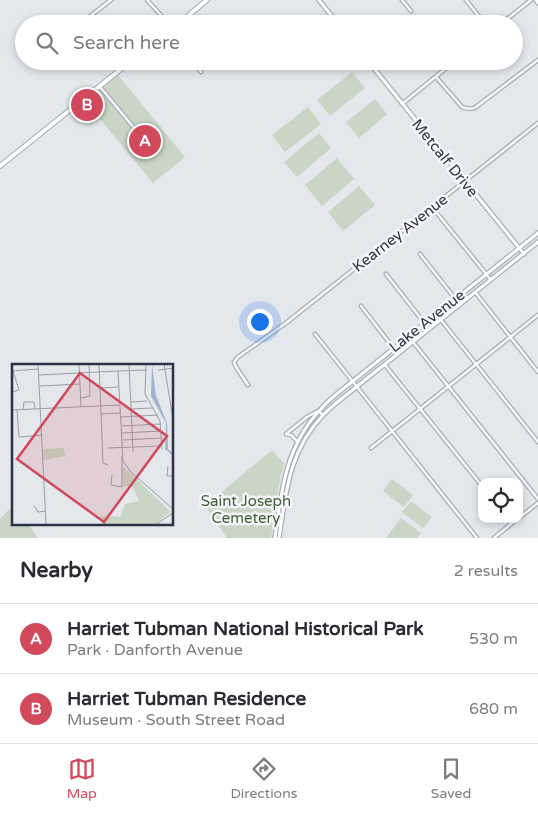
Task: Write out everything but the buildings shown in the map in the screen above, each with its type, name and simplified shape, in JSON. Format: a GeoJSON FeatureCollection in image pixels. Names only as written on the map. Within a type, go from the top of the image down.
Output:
{"type":"FeatureCollection","features":[{"type":"Feature","properties":{"kind":"main road"},"geometry":{"type":"LineString","coordinates":[[189,15],[207,0]]}},
{"type":"Feature","properties":{"kind":"main road"},"geometry":{"type":"LineString","coordinates":[[318,0],[330,15]]}},
{"type":"Feature","properties":{"kind":"main road"},"geometry":{"type":"LineString","coordinates":[[0,166],[120,70]]}},
{"type":"Feature","properties":{"kind":"main road","name":"Metcalf Drive"},"geometry":{"type":"LineString","coordinates":[[375,70],[524,254]]}},
{"type":"Feature","properties":{"kind":"main road","name":"Lake Avenue"},"geometry":{"type":"LineString","coordinates":[[275,538],[284,479],[290,459],[308,424],[318,411],[353,380],[538,233]]}},
{"type":"Feature","properties":{"kind":"main road","name":"Lake Avenue"},"geometry":{"type":"LineString","coordinates":[[279,538],[292,466],[306,436],[323,415],[538,242]]}},
{"type":"Feature","properties":{"kind":"street"},"geometry":{"type":"LineString","coordinates":[[92,15],[110,0]]}},
{"type":"Feature","properties":{"kind":"street"},"geometry":{"type":"LineString","coordinates":[[148,0],[160,15]]}},
{"type":"Feature","properties":{"kind":"street"},"geometry":{"type":"LineString","coordinates":[[402,0],[411,11]]}},
{"type":"Feature","properties":{"kind":"street"},"geometry":{"type":"LineString","coordinates":[[466,0],[478,15]]}},
{"type":"Feature","properties":{"kind":"street"},"geometry":{"type":"LineString","coordinates":[[512,15],[531,0]]}},
{"type":"Feature","properties":{"kind":"street"},"geometry":{"type":"LineString","coordinates":[[436,76],[462,107],[473,109],[538,60]]}},
{"type":"Feature","properties":{"kind":"street"},"geometry":{"type":"LineString","coordinates":[[402,104],[444,70]]}},
{"type":"Feature","properties":{"kind":"street"},"geometry":{"type":"LineString","coordinates":[[100,87],[135,129]]}},
{"type":"Feature","properties":{"kind":"street","name":"Kearney Avenue"},"geometry":{"type":"LineString","coordinates":[[248,385],[234,362],[238,357],[286,323],[537,125]]}},
{"type":"Feature","properties":{"kind":"street"},"geometry":{"type":"LineString","coordinates":[[432,207],[491,280]]}},
{"type":"Feature","properties":{"kind":"street"},"geometry":{"type":"LineString","coordinates":[[420,254],[460,305]]}},
{"type":"Feature","properties":{"kind":"street"},"geometry":{"type":"LineString","coordinates":[[386,274],[429,330]]}},
{"type":"Feature","properties":{"kind":"street"},"geometry":{"type":"LineString","coordinates":[[475,292],[538,372]]}},
{"type":"Feature","properties":{"kind":"street"},"geometry":{"type":"LineString","coordinates":[[361,306],[398,354]]}},
{"type":"Feature","properties":{"kind":"street"},"geometry":{"type":"LineString","coordinates":[[371,448],[538,315]]}},
{"type":"Feature","properties":{"kind":"street"},"geometry":{"type":"LineString","coordinates":[[441,320],[538,442]]}},
{"type":"Feature","properties":{"kind":"street"},"geometry":{"type":"LineString","coordinates":[[315,334],[477,538]]}},
{"type":"Feature","properties":{"kind":"street"},"geometry":{"type":"LineString","coordinates":[[413,342],[538,501],[523,514]]}},
{"type":"Feature","properties":{"kind":"street"},"geometry":{"type":"LineString","coordinates":[[385,365],[478,481]]}},
{"type":"Feature","properties":{"kind":"street"},"geometry":{"type":"LineString","coordinates":[[318,411],[323,415]]}},
{"type":"Feature","properties":{"kind":"street","name":"Lake Avenue"},"geometry":{"type":"LineString","coordinates":[[298,442],[291,435],[286,434],[308,416],[318,411]]}},
{"type":"Feature","properties":{"kind":"street"},"geometry":{"type":"LineString","coordinates":[[494,538],[512,524]]}},
{"type":"Feature","properties":{"kind":"green space"},"geometry":{"type":"Polygon","coordinates":[[[352,72],[365,88],[330,116],[317,100],[352,72]]]}},
{"type":"Feature","properties":{"kind":"green space"},"geometry":{"type":"Polygon","coordinates":[[[118,75],[185,157],[153,183],[100,119],[90,125],[77,109],[118,75]]]}},
{"type":"Feature","properties":{"kind":"green space"},"geometry":{"type":"Polygon","coordinates":[[[375,99],[387,114],[359,138],[346,122],[375,99]]]}},
{"type":"Feature","properties":{"kind":"green space"},"geometry":{"type":"Polygon","coordinates":[[[308,107],[321,124],[285,152],[272,135],[308,107]]]}},
{"type":"Feature","properties":{"kind":"green space"},"geometry":{"type":"Polygon","coordinates":[[[319,133],[331,148],[297,177],[284,162],[319,133]]]}},
{"type":"Feature","properties":{"kind":"green space"},"geometry":{"type":"Polygon","coordinates":[[[337,158],[354,179],[322,206],[305,185],[337,158]]]}},
{"type":"Feature","properties":{"kind":"green space"},"geometry":{"type":"Polygon","coordinates":[[[359,186],[375,205],[343,231],[328,212],[359,186]]]}},
{"type":"Feature","properties":{"kind":"green space","name":"Saint Joseph Cemetery"},"geometry":{"type":"Polygon","coordinates":[[[272,450],[284,463],[271,538],[227,538],[205,506],[272,450]]]}},
{"type":"Feature","properties":{"kind":"green space"},"geometry":{"type":"Polygon","coordinates":[[[392,479],[413,495],[404,507],[383,491],[392,479]]]}},
{"type":"Feature","properties":{"kind":"green space"},"geometry":{"type":"Polygon","coordinates":[[[411,501],[432,517],[423,528],[402,512],[411,501]]]}},
{"type":"Feature","properties":{"kind":"green space"},"geometry":{"type":"Polygon","coordinates":[[[12,506],[12,526],[29,526],[38,538],[0,538],[0,519],[12,506]]]}},
{"type":"Feature","properties":{"kind":"green space"},"geometry":{"type":"Polygon","coordinates":[[[401,518],[421,533],[417,538],[386,538],[401,518]]]}},
{"type":"Feature","properties":{"kind":"place","name":"Harriet Tubman Residence"},"geometry":{"type":"Point","coordinates":[87,105]}},
{"type":"Feature","properties":{"kind":"place","name":"Harriet Tubman National Historical Park"},"geometry":{"type":"Point","coordinates":[145,141]}}]}
